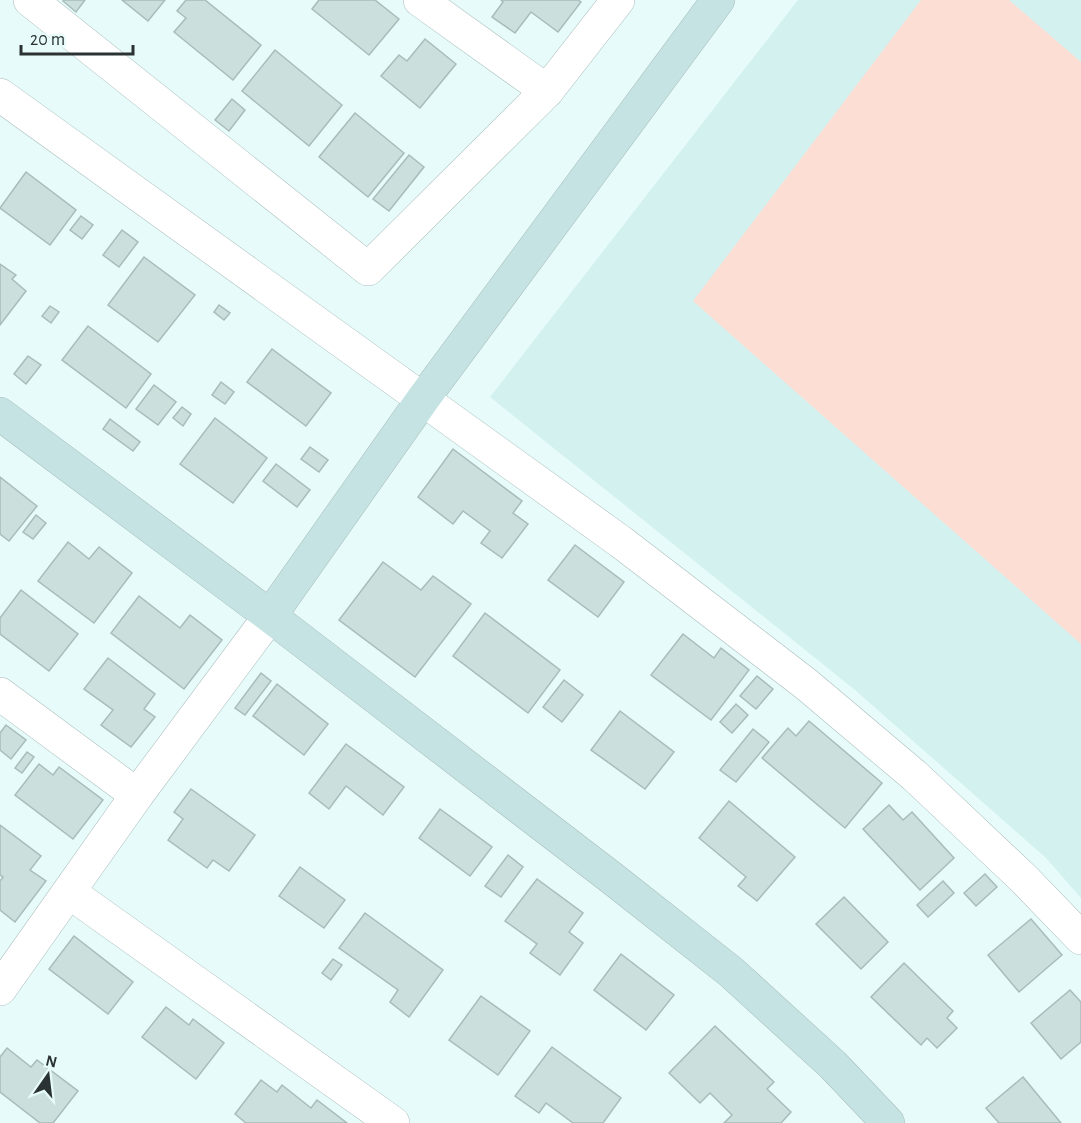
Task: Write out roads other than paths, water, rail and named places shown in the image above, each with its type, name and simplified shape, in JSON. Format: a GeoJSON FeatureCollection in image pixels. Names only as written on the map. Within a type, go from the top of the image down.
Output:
{"type":"FeatureCollection","features":[{"type":"Feature","properties":{"kind":"street"},"geometry":{"type":"LineString","coordinates":[[30,0],[368,269],[547,92],[618,0]]}},
{"type":"Feature","properties":{"kind":"street"},"geometry":{"type":"LineString","coordinates":[[420,0],[547,92]]}},
{"type":"Feature","properties":{"kind":"street"},"geometry":{"type":"LineString","coordinates":[[6,968],[69,892],[137,795],[270,616],[423,399],[718,0]]}},
{"type":"Feature","properties":{"kind":"street"},"geometry":{"type":"LineString","coordinates":[[0,94],[621,542],[806,684],[915,776],[1024,879],[1081,938]]}},
{"type":"Feature","properties":{"kind":"street"},"geometry":{"type":"LineString","coordinates":[[0,414],[270,616],[614,879],[731,972],[833,1065],[888,1123]]}},
{"type":"Feature","properties":{"kind":"street"},"geometry":{"type":"LineString","coordinates":[[0,694],[137,795]]}},
{"type":"Feature","properties":{"kind":"street"},"geometry":{"type":"LineString","coordinates":[[69,892],[393,1123]]}}]}
